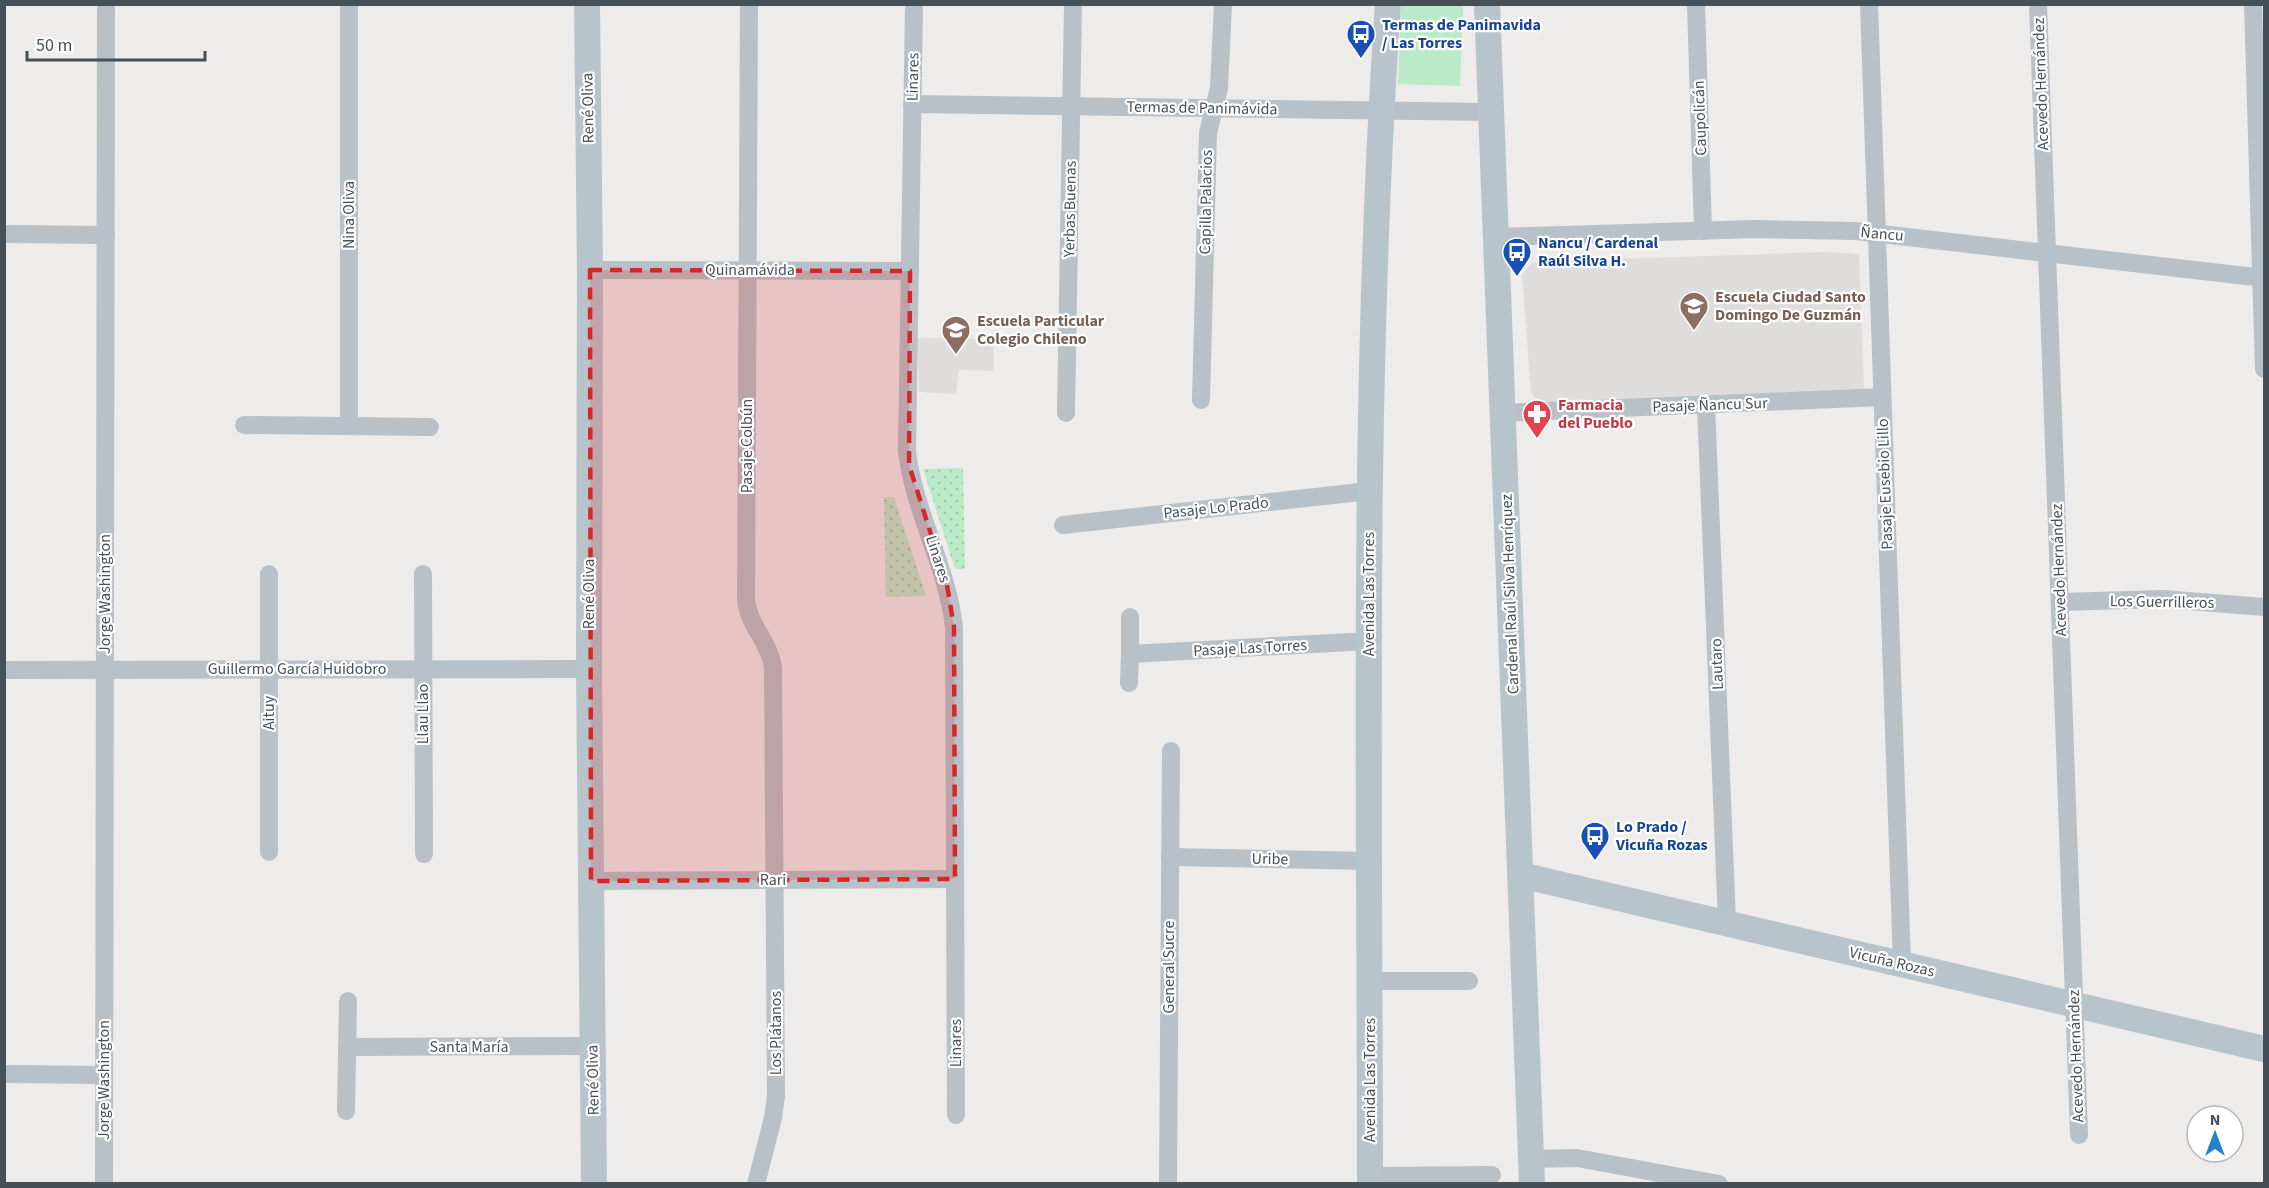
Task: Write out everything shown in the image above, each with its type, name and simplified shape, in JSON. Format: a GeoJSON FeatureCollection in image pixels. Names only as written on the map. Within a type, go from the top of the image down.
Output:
{"type":"FeatureCollection","features":[{"type":"Feature","properties":{"kind":"main road","name":"René Oliva"},"geometry":{"type":"LineString","coordinates":[[587,4],[590,270],[589,669],[594,1184]]}},
{"type":"Feature","properties":{"kind":"main road","name":"Avenida Las Torres"},"geometry":{"type":"LineString","coordinates":[[1370,1180],[1369,491],[1372,318],[1380,111],[1388,4]]}},
{"type":"Feature","properties":{"kind":"main road","name":"Cardenal Raúl Silva Henríquez"},"geometry":{"type":"LineString","coordinates":[[1487,4],[1532,1171]]}},
{"type":"Feature","properties":{"kind":"main road","name":"Vicuña Rozas"},"geometry":{"type":"LineString","coordinates":[[1520,875],[2265,1049]]}},
{"type":"Feature","properties":{"kind":"street","name":"Jorge Washington"},"geometry":{"type":"LineString","coordinates":[[104,1184],[106,4]]}},
{"type":"Feature","properties":{"kind":"street","name":"Nina Oliva"},"geometry":{"type":"LineString","coordinates":[[349,4],[349,426]]}},
{"type":"Feature","properties":{"kind":"street","name":"Pasaje Colbún"},"geometry":{"type":"LineString","coordinates":[[749,4],[746,599],[750,618],[768,647],[773,667],[776,880]]}},
{"type":"Feature","properties":{"kind":"street","name":"Linares"},"geometry":{"type":"LineString","coordinates":[[914,4],[908,458],[912,479],[947,585],[954,627],[956,1116]]}},
{"type":"Feature","properties":{"kind":"street","name":"Yerbas Buenas"},"geometry":{"type":"LineString","coordinates":[[1066,413],[1073,4]]}},
{"type":"Feature","properties":{"kind":"street","name":"Capilla Palacios"},"geometry":{"type":"LineString","coordinates":[[1202,400],[1208,133],[1220,88],[1223,4]]}},
{"type":"Feature","properties":{"kind":"street","name":"Caupolicán"},"geometry":{"type":"LineString","coordinates":[[1696,4],[1703,231]]}},
{"type":"Feature","properties":{"kind":"street","name":"Pasaje Eusebio Lillo"},"geometry":{"type":"LineString","coordinates":[[1869,4],[1902,964]]}},
{"type":"Feature","properties":{"kind":"street","name":"Acevedo Hernández"},"geometry":{"type":"LineString","coordinates":[[2038,4],[2079,1135]]}},
{"type":"Feature","properties":{"kind":"street"},"geometry":{"type":"LineString","coordinates":[[2253,4],[2265,369]]}},
{"type":"Feature","properties":{"kind":"street","name":"Termas de Panimávida"},"geometry":{"type":"LineString","coordinates":[[912,104],[1492,112]]}},
{"type":"Feature","properties":{"kind":"street","name":"Ñancu"},"geometry":{"type":"LineString","coordinates":[[1496,237],[1703,231],[1876,232],[2263,278]]}},
{"type":"Feature","properties":{"kind":"street"},"geometry":{"type":"LineString","coordinates":[[4,234],[106,235]]}},
{"type":"Feature","properties":{"kind":"street","name":"Quinamávida"},"geometry":{"type":"LineString","coordinates":[[590,270],[910,271]]}},
{"type":"Feature","properties":{"kind":"street","name":"Pasaje Ñancu Sur"},"geometry":{"type":"LineString","coordinates":[[1503,414],[1882,397]]}},
{"type":"Feature","properties":{"kind":"street","name":"Lautaro"},"geometry":{"type":"LineString","coordinates":[[1706,405],[1727,924]]}},
{"type":"Feature","properties":{"kind":"street"},"geometry":{"type":"LineString","coordinates":[[244,425],[430,427]]}},
{"type":"Feature","properties":{"kind":"street","name":"Pasaje Lo Prado"},"geometry":{"type":"LineString","coordinates":[[1063,525],[1369,491]]}},
{"type":"Feature","properties":{"kind":"street","name":"Aituy"},"geometry":{"type":"LineString","coordinates":[[268,574],[269,852]]}},
{"type":"Feature","properties":{"kind":"street","name":"Llau Llao"},"geometry":{"type":"LineString","coordinates":[[423,574],[424,854]]}},
{"type":"Feature","properties":{"kind":"street","name":"Los Guerrilleros"},"geometry":{"type":"LineString","coordinates":[[2060,602],[2163,599],[2265,607]]}},
{"type":"Feature","properties":{"kind":"street"},"geometry":{"type":"LineString","coordinates":[[1129,683],[1130,617]]}},
{"type":"Feature","properties":{"kind":"street","name":"Pasaje Las Torres"},"geometry":{"type":"LineString","coordinates":[[1130,654],[1369,641]]}},
{"type":"Feature","properties":{"kind":"street","name":"Guillermo García Huidobro"},"geometry":{"type":"LineString","coordinates":[[4,670],[589,669]]}},
{"type":"Feature","properties":{"kind":"street","name":"General Sucre"},"geometry":{"type":"LineString","coordinates":[[1168,1184],[1171,751]]}},
{"type":"Feature","properties":{"kind":"street","name":"Uribe"},"geometry":{"type":"LineString","coordinates":[[1170,857],[1370,861]]}},
{"type":"Feature","properties":{"kind":"street","name":"Rari"},"geometry":{"type":"LineString","coordinates":[[591,880],[955,879]]}},
{"type":"Feature","properties":{"kind":"street","name":"Los Plátanos"},"geometry":{"type":"LineString","coordinates":[[756,1184],[773,1118],[776,1096],[776,880]]}},
{"type":"Feature","properties":{"kind":"street"},"geometry":{"type":"LineString","coordinates":[[1370,981],[1469,981]]}},
{"type":"Feature","properties":{"kind":"street"},"geometry":{"type":"LineString","coordinates":[[346,1111],[348,1001]]}},
{"type":"Feature","properties":{"kind":"street","name":"Santa María"},"geometry":{"type":"LineString","coordinates":[[346,1047],[592,1046]]}},
{"type":"Feature","properties":{"kind":"street"},"geometry":{"type":"LineString","coordinates":[[4,1074],[104,1075]]}},
{"type":"Feature","properties":{"kind":"street"},"geometry":{"type":"LineString","coordinates":[[1532,1171],[1577,1158],[1719,1184]]}},
{"type":"Feature","properties":{"kind":"street"},"geometry":{"type":"LineString","coordinates":[[1370,1180],[1492,1175]]}},
{"type":"Feature","properties":{"kind":"highlighted area"},"geometry":{"type":"Polygon","coordinates":[[[590,270],[910,271],[909,465],[947,585],[954,627],[955,879],[591,881],[590,270]]]}},
{"type":"Feature","properties":{"kind":"shaded area","name":"Escuela Ciudad Santo Domingo De Guzmán"},"geometry":{"type":"Polygon","coordinates":[[[1823,252],[1859,254],[1864,389],[1538,403],[1531,392],[1522,274],[1533,262],[1823,252]]]}},
{"type":"Feature","properties":{"kind":"shaded area","name":"Escuela Particular Colegio Chileno"},"geometry":{"type":"Polygon","coordinates":[[[917,338],[993,339],[994,371],[959,370],[956,394],[919,392],[917,338]]]}},
{"type":"Feature","properties":{"kind":"green space"},"geometry":{"type":"Polygon","coordinates":[[[1401,5],[1463,5],[1460,86],[1398,84],[1401,5]]]}},
{"type":"Feature","properties":{"kind":"green space"},"geometry":{"type":"Polygon","coordinates":[[[963,468],[965,569],[955,569],[923,469],[963,468]]]}},
{"type":"Feature","properties":{"kind":"green space"},"geometry":{"type":"Polygon","coordinates":[[[884,497],[894,497],[926,596],[886,597],[884,497]]]}},
{"type":"Feature","properties":{"kind":"place","name":"Termas de Panimavida / Las Torres"},"geometry":{"type":"Point","coordinates":[1361,60]}},
{"type":"Feature","properties":{"kind":"place","name":"Nancu / Cardenal Raúl Silva H."},"geometry":{"type":"Point","coordinates":[1517,278]}},
{"type":"Feature","properties":{"kind":"place","name":"Escuela Ciudad Santo Domingo De Guzmán"},"geometry":{"type":"Point","coordinates":[1694,332]}},
{"type":"Feature","properties":{"kind":"place","name":"Escuela Particular Colegio Chileno"},"geometry":{"type":"Point","coordinates":[956,356]}},
{"type":"Feature","properties":{"kind":"place","name":"Farmacia del Pueblo"},"geometry":{"type":"Point","coordinates":[1537,440]}},
{"type":"Feature","properties":{"kind":"place","name":"Lo Prado / Vicuña Rozas"},"geometry":{"type":"Point","coordinates":[1595,862]}}]}
